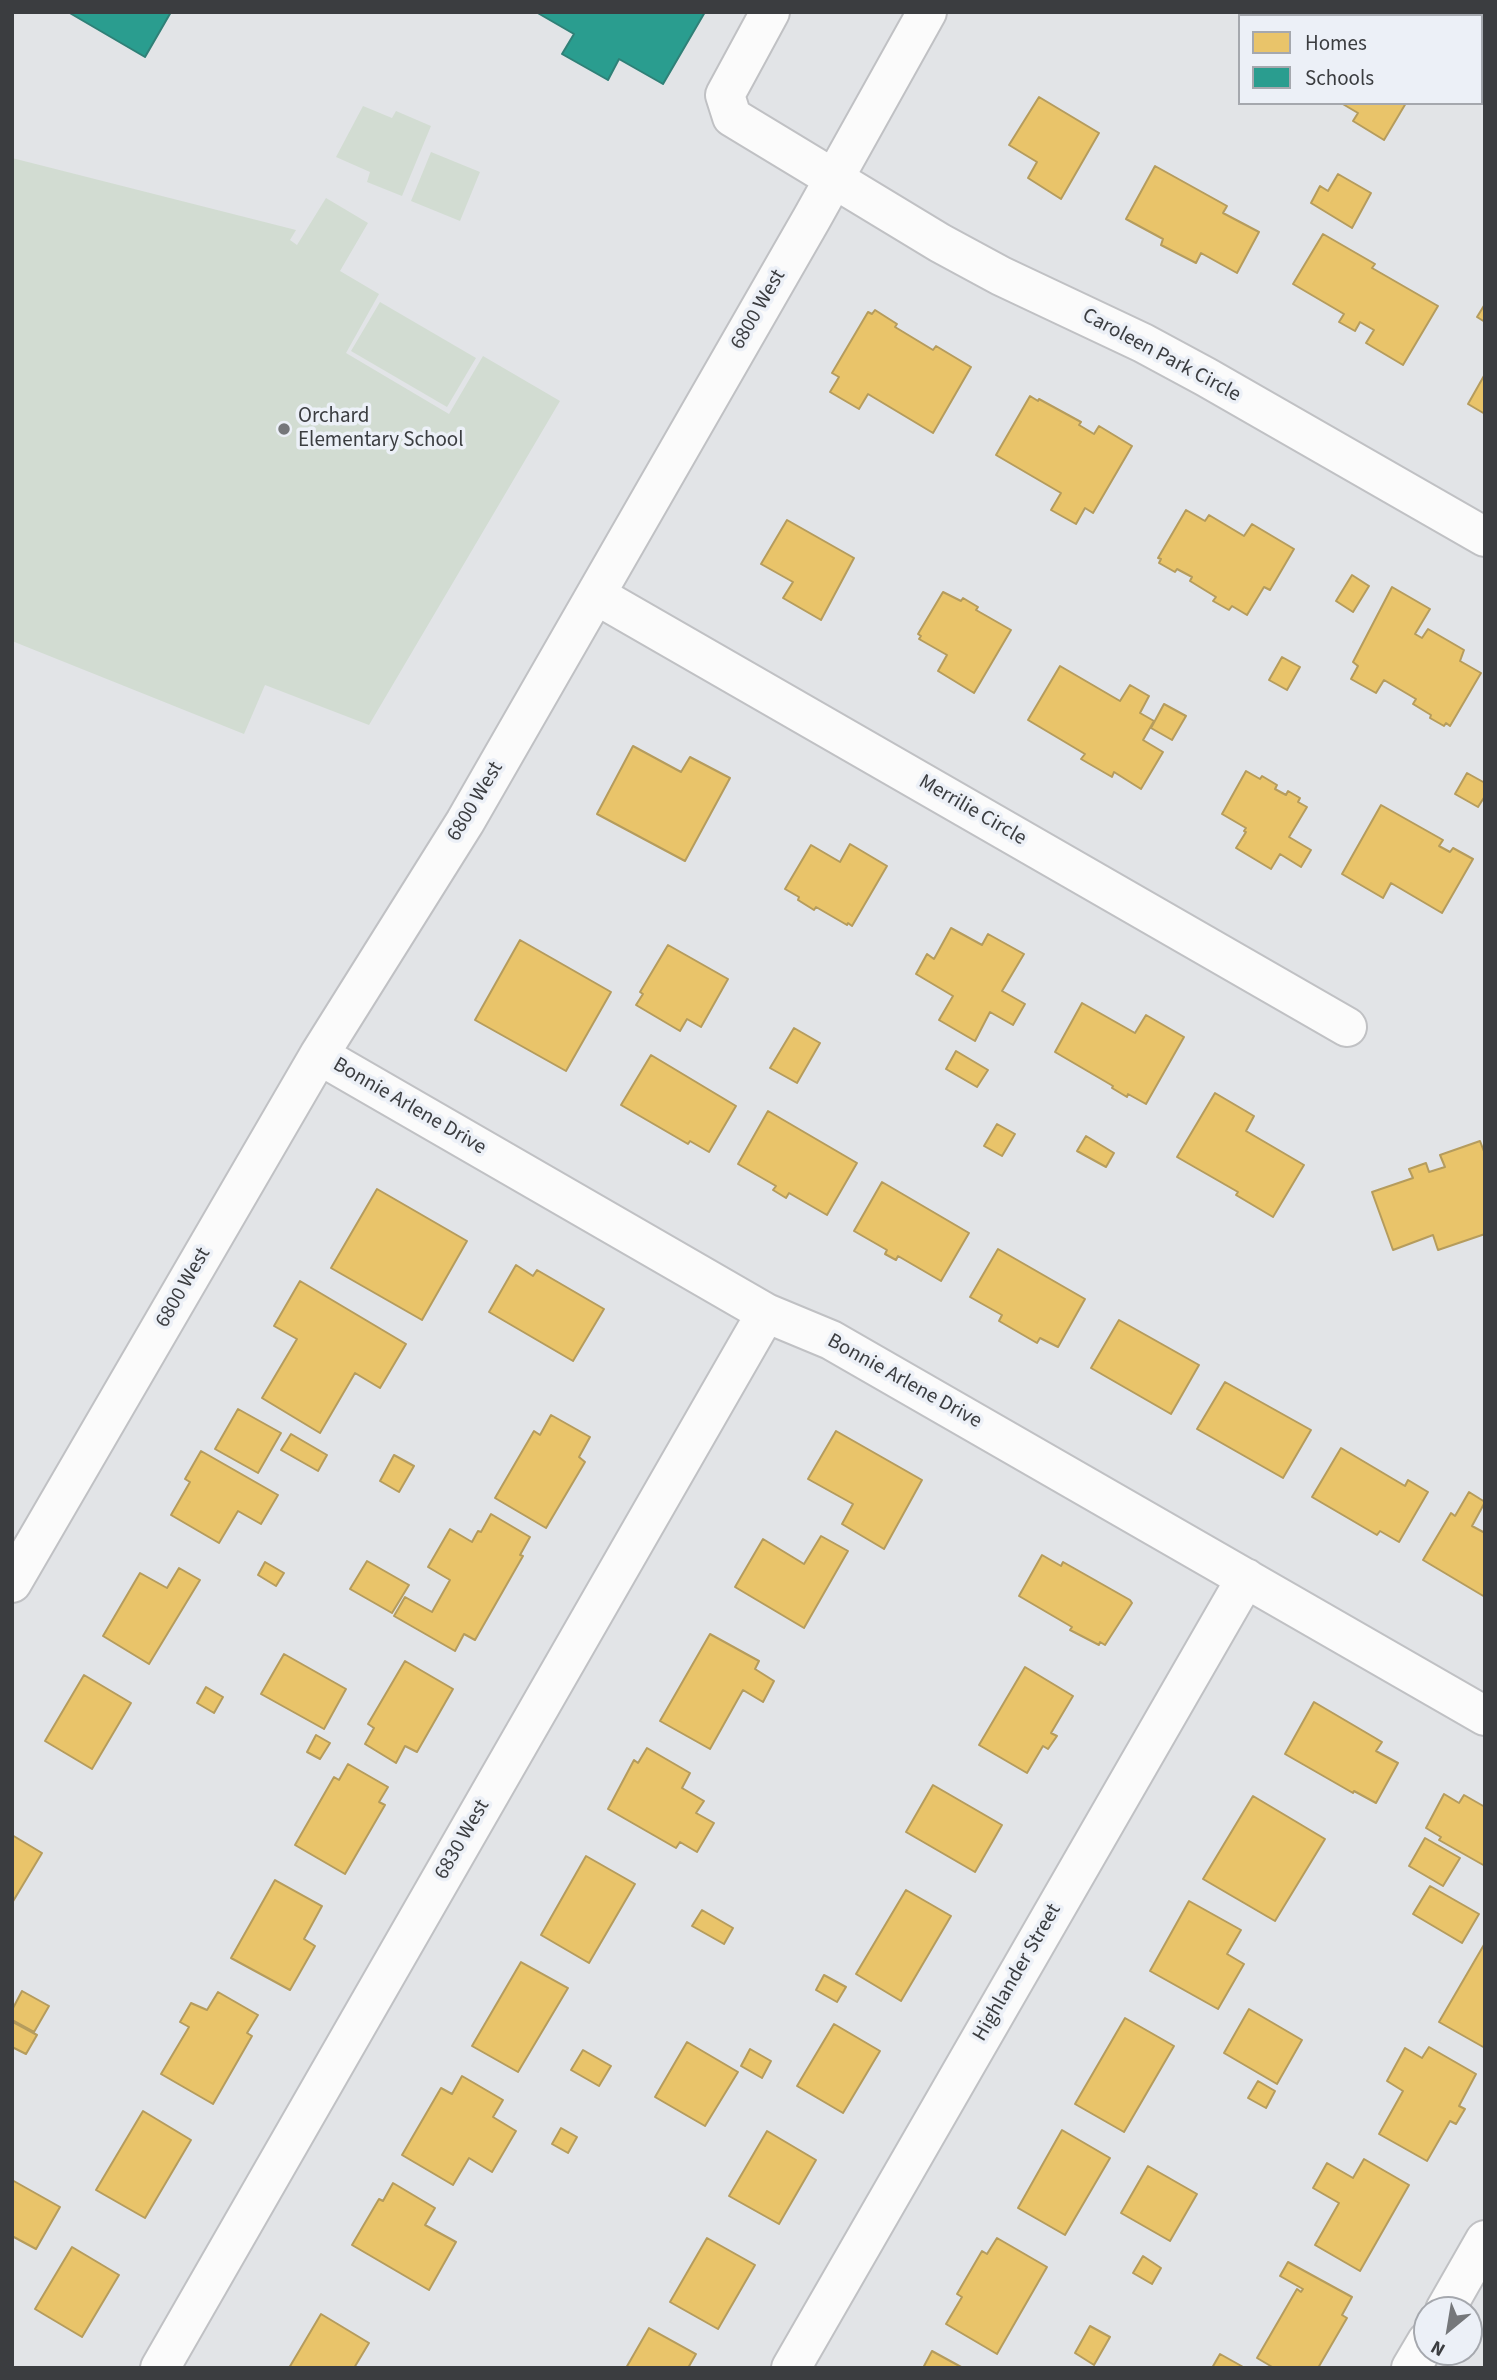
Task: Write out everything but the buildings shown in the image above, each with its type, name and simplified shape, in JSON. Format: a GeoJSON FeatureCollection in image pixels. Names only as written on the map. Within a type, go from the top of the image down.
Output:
{"type":"FeatureCollection","features":[{"type":"Feature","properties":{"kind":"street","name":"Caroleen Park Circle"},"geometry":{"type":"LineString","coordinates":[[770,12],[725,95],[732,117],[940,243],[1001,276],[1143,343],[1485,537]]}},
{"type":"Feature","properties":{"kind":"street","name":"6800 West"},"geometry":{"type":"LineString","coordinates":[[12,1583],[319,1055],[465,822],[833,180],[926,12]]}},
{"type":"Feature","properties":{"kind":"street","name":"Merrilie Circle"},"geometry":{"type":"LineString","coordinates":[[596,596],[1347,1027]]}},
{"type":"Feature","properties":{"kind":"street","name":"Bonnie Arlene Drive"},"geometry":{"type":"LineString","coordinates":[[319,1055],[766,1313],[831,1340],[1485,1716]]}},
{"type":"Feature","properties":{"kind":"street","name":"6830 West"},"geometry":{"type":"LineString","coordinates":[[160,2368],[766,1313]]}},
{"type":"Feature","properties":{"kind":"street","name":"Highlander Street"},"geometry":{"type":"LineString","coordinates":[[791,2368],[1246,1578]]}},
{"type":"Feature","properties":{"kind":"street"},"geometry":{"type":"LineString","coordinates":[[1453,2296],[1485,2240]]}},
{"type":"Feature","properties":{"kind":"shaded area"},"geometry":{"type":"Polygon","coordinates":[[[363,106],[392,118],[396,111],[431,126],[402,196],[367,182],[370,172],[336,157],[363,106]]]}},
{"type":"Feature","properties":{"kind":"shaded area"},"geometry":{"type":"Polygon","coordinates":[[[431,152],[480,172],[460,221],[411,201],[431,152]]]}},
{"type":"Feature","properties":{"kind":"shaded area"},"geometry":{"type":"Polygon","coordinates":[[[12,158],[296,230],[290,240],[297,245],[326,198],[368,223],[340,271],[379,294],[346,353],[449,414],[483,356],[560,401],[369,725],[265,685],[244,734],[12,641],[12,158]]]}},
{"type":"Feature","properties":{"kind":"shaded area"},"geometry":{"type":"Polygon","coordinates":[[[380,302],[476,358],[447,407],[351,351],[380,302]]]}},
{"type":"Feature","properties":{"kind":"place","name":"Orchard Elementary School"},"geometry":{"type":"Point","coordinates":[284,429]}}]}
